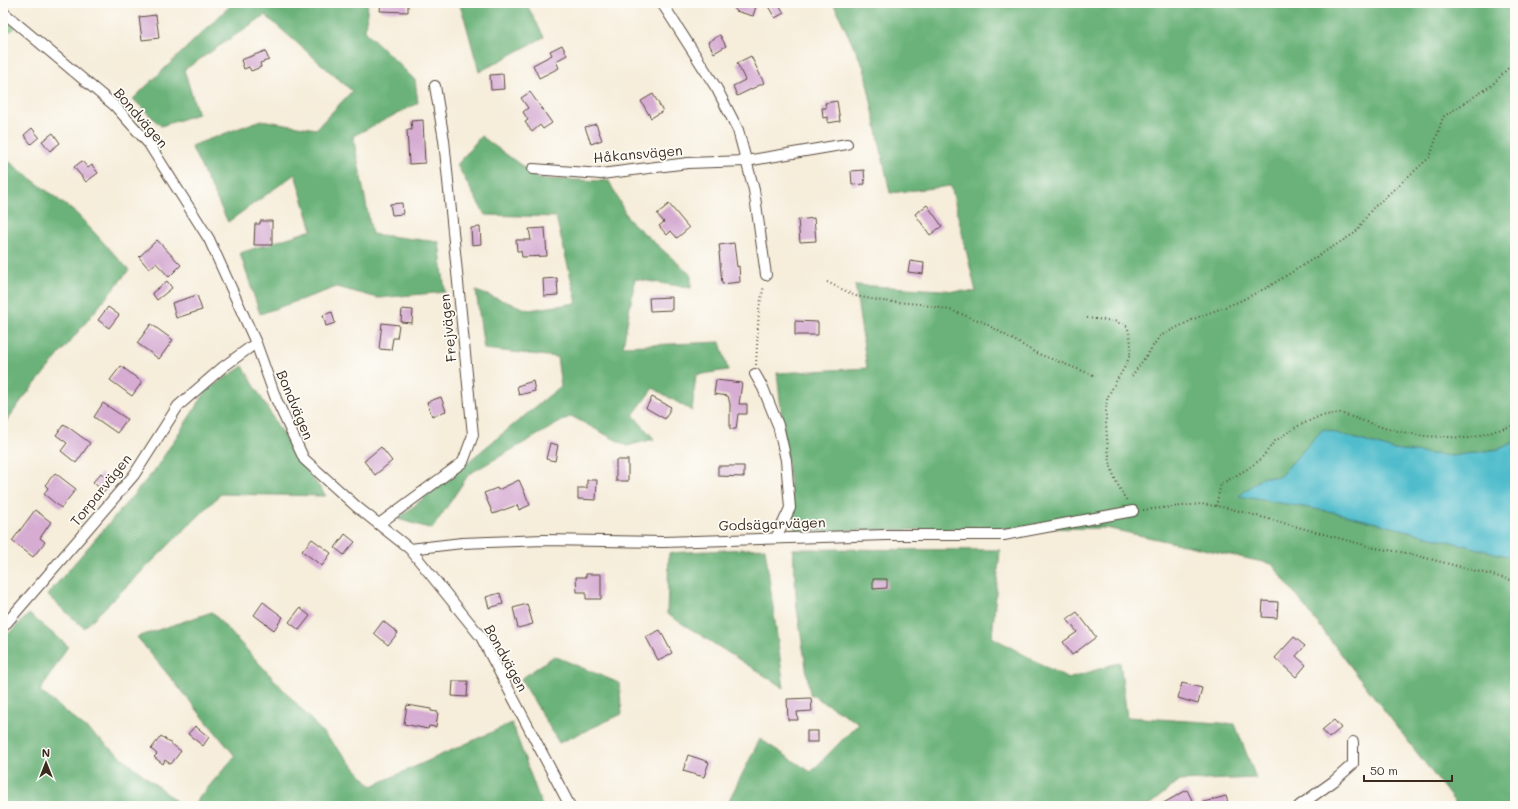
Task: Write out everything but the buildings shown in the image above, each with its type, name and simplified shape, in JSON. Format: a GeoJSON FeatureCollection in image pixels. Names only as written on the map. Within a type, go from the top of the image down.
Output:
{"type":"FeatureCollection","features":[{"type":"Feature","properties":{"kind":"street"},"geometry":{"type":"LineString","coordinates":[[662,3],[717,89],[738,130],[754,190],[766,275]]}},
{"type":"Feature","properties":{"kind":"street","name":"Bondvägen"},"geometry":{"type":"LineString","coordinates":[[3,12],[115,106],[149,144],[209,239],[256,343],[276,399],[304,459],[357,507],[410,549],[481,637],[570,806]]}},
{"type":"Feature","properties":{"kind":"street","name":"Frejvägen"},"geometry":{"type":"LineString","coordinates":[[378,524],[463,462],[473,435],[444,140],[435,86]]}},
{"type":"Feature","properties":{"kind":"street","name":"Håkansvägen"},"geometry":{"type":"LineString","coordinates":[[533,169],[601,174],[688,163],[746,162],[848,144]]}},
{"type":"Feature","properties":{"kind":"street","name":"Torparvägen"},"geometry":{"type":"LineString","coordinates":[[3,627],[24,600],[134,475],[178,406],[223,367],[256,343]]}},
{"type":"Feature","properties":{"kind":"street"},"geometry":{"type":"LineString","coordinates":[[755,374],[763,388],[778,425],[786,460],[790,508],[776,538]]}},
{"type":"Feature","properties":{"kind":"street","name":"Godsägarvägen"},"geometry":{"type":"LineString","coordinates":[[410,549],[462,543],[544,540],[663,542],[888,535],[1004,535],[1133,512]]}},
{"type":"Feature","properties":{"kind":"street"},"geometry":{"type":"LineString","coordinates":[[1299,806],[1334,781],[1353,764],[1353,742]]}},
{"type":"Feature","properties":{"kind":"path"},"geometry":{"type":"LineString","coordinates":[[1132,376],[1160,336],[1196,318],[1238,302],[1268,287],[1355,233],[1372,209],[1430,157],[1443,118],[1492,85],[1515,61]]}},
{"type":"Feature","properties":{"kind":"path"},"geometry":{"type":"LineString","coordinates":[[755,374],[759,308],[766,275]]}},
{"type":"Feature","properties":{"kind":"path"},"geometry":{"type":"LineString","coordinates":[[827,282],[856,296],[882,301],[920,304],[950,310],[983,322],[1036,354],[1096,376]]}},
{"type":"Feature","properties":{"kind":"path"},"geometry":{"type":"LineString","coordinates":[[1087,318],[1114,321],[1127,326],[1132,339],[1128,361],[1107,398],[1106,431],[1112,470],[1121,491],[1133,512],[1201,504],[1228,508],[1376,548],[1408,553],[1515,581]]}},
{"type":"Feature","properties":{"kind":"path"},"geometry":{"type":"LineString","coordinates":[[1216,506],[1221,484],[1260,460],[1275,441],[1296,427],[1320,416],[1340,413],[1387,429],[1423,436],[1471,438],[1515,425]]}},
{"type":"Feature","properties":{"kind":"green space"},"geometry":{"type":"Polygon","coordinates":[[[233,3],[368,3],[365,31],[415,80],[418,103],[353,136],[372,234],[439,242],[445,292],[378,298],[337,287],[260,314],[240,253],[312,230],[295,174],[228,222],[191,146],[261,120],[316,129],[352,91],[265,15],[184,70],[198,114],[161,126],[133,99],[233,3]]]}},
{"type":"Feature","properties":{"kind":"green space"},"geometry":{"type":"Polygon","coordinates":[[[459,3],[526,3],[544,37],[479,72],[459,3]]]}},
{"type":"Feature","properties":{"kind":"green space"},"geometry":{"type":"Polygon","coordinates":[[[833,3],[1515,3],[1515,442],[1499,449],[1452,456],[1394,450],[1323,429],[1279,477],[1263,477],[1239,496],[1333,512],[1515,558],[1515,806],[1456,806],[1457,805],[1272,564],[1106,528],[795,531],[777,373],[867,368],[855,285],[976,292],[951,186],[890,193],[864,68],[833,3]]]}},
{"type":"Feature","properties":{"kind":"green space"},"geometry":{"type":"Polygon","coordinates":[[[3,17],[15,28],[3,36],[3,17]]]}},
{"type":"Feature","properties":{"kind":"green space"},"geometry":{"type":"Polygon","coordinates":[[[481,136],[540,179],[609,181],[628,219],[691,275],[691,288],[635,279],[623,346],[720,342],[728,370],[696,375],[692,411],[653,388],[633,415],[654,439],[627,446],[571,416],[469,474],[432,529],[398,519],[561,386],[557,357],[484,349],[476,291],[529,310],[577,303],[556,217],[485,215],[457,165],[481,136]]]}},
{"type":"Feature","properties":{"kind":"green space"},"geometry":{"type":"Polygon","coordinates":[[[3,157],[77,214],[129,270],[21,401],[3,426],[3,157]]]}},
{"type":"Feature","properties":{"kind":"green space"},"geometry":{"type":"Polygon","coordinates":[[[243,366],[291,449],[326,496],[221,494],[84,628],[47,595],[154,471],[207,390],[243,366]]]}},
{"type":"Feature","properties":{"kind":"green space"},"geometry":{"type":"Polygon","coordinates":[[[765,548],[784,688],[667,614],[669,553],[765,548]]]}},
{"type":"Feature","properties":{"kind":"green space"},"geometry":{"type":"Polygon","coordinates":[[[793,549],[1000,550],[992,637],[1068,679],[1120,662],[1127,717],[1235,724],[1256,778],[1179,781],[1148,806],[726,806],[760,739],[811,772],[859,723],[810,694],[797,608],[793,549]]]}},
{"type":"Feature","properties":{"kind":"green space"},"geometry":{"type":"Polygon","coordinates":[[[212,612],[372,786],[512,723],[542,806],[192,806],[235,756],[137,637],[212,612]]]}},
{"type":"Feature","properties":{"kind":"green space"},"geometry":{"type":"Polygon","coordinates":[[[29,614],[68,646],[40,691],[182,806],[3,806],[3,639],[29,614]]]}},
{"type":"Feature","properties":{"kind":"green space"},"geometry":{"type":"Polygon","coordinates":[[[554,656],[619,683],[622,714],[559,743],[521,679],[554,656]]]}},
{"type":"Feature","properties":{"kind":"water"},"geometry":{"type":"Polygon","coordinates":[[[1323,429],[1394,450],[1452,456],[1499,449],[1515,442],[1515,558],[1333,512],[1239,496],[1263,477],[1279,477],[1323,429]]]}}]}
